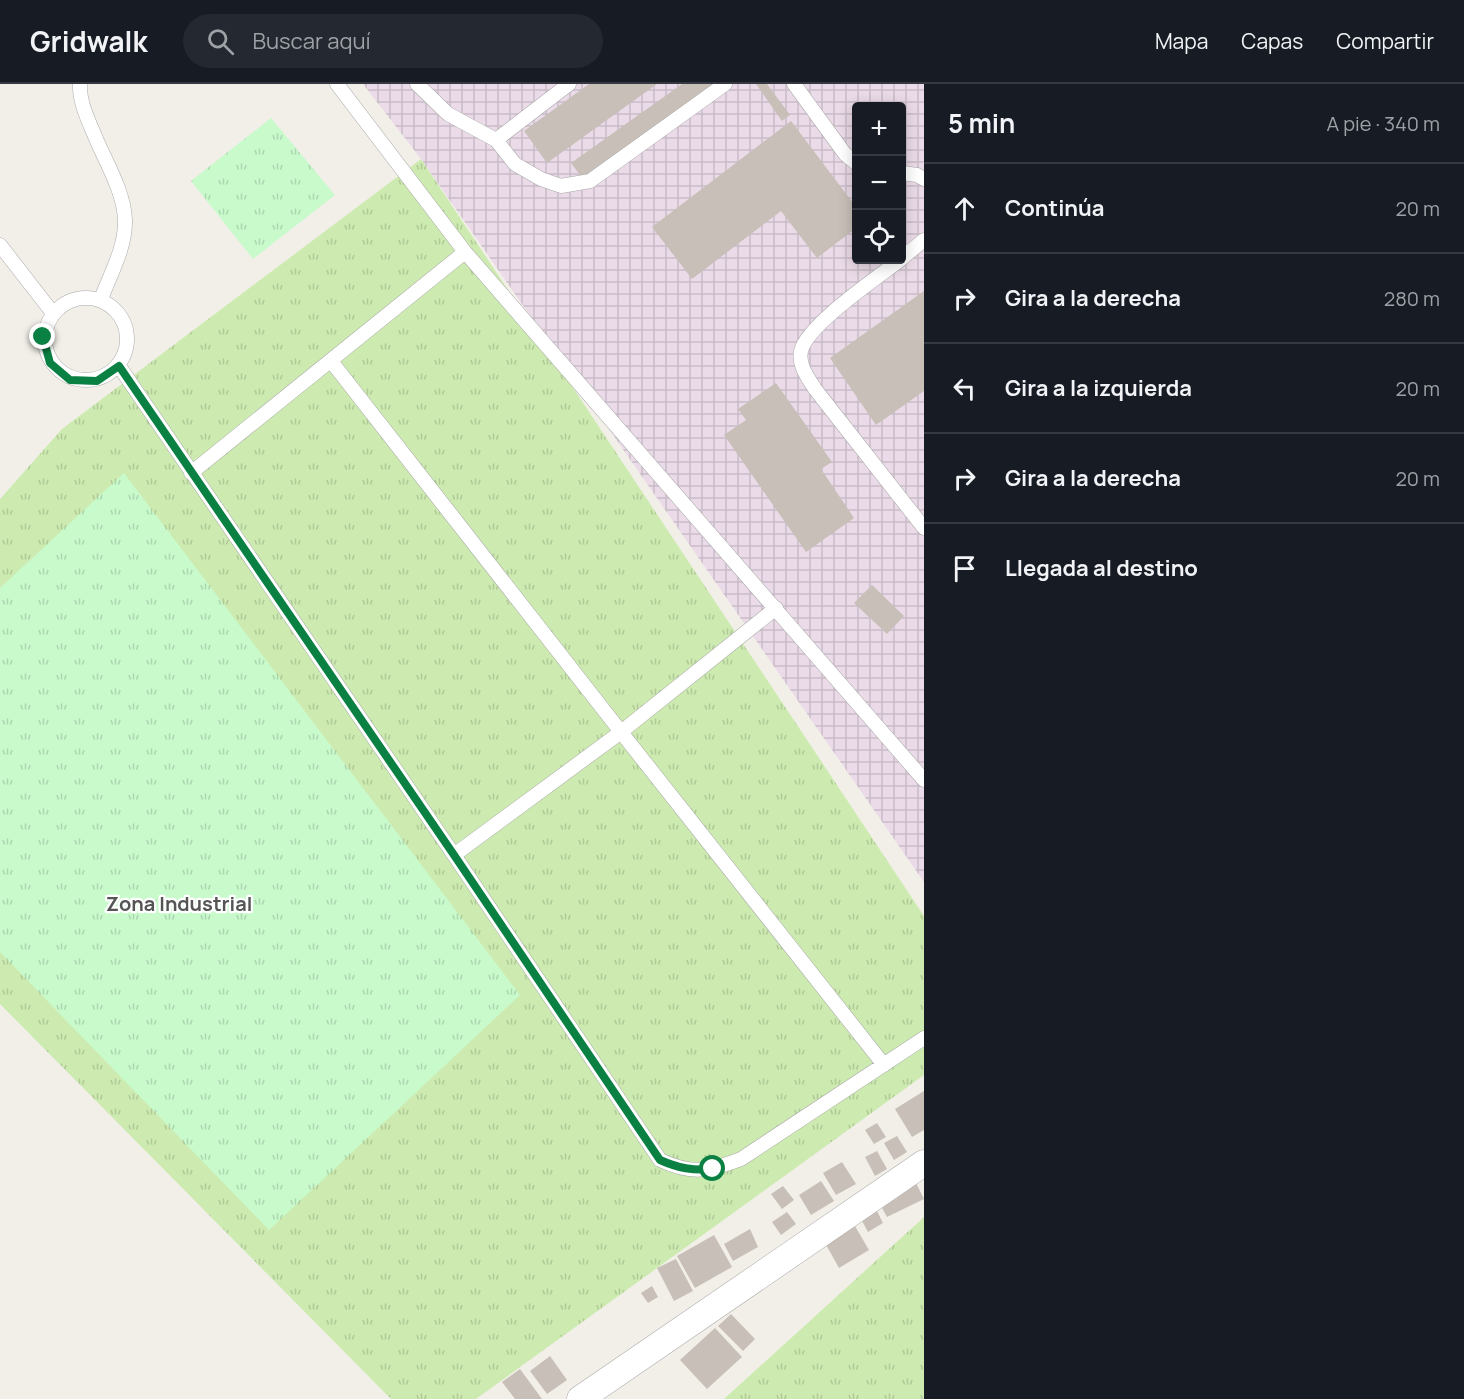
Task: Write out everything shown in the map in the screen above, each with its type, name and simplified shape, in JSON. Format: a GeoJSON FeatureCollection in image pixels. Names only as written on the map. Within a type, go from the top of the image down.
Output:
{"type":"FeatureCollection","features":[{"type":"Feature","properties":{"kind":"street"},"geometry":{"type":"LineString","coordinates":[[580,1399],[924,1163]]}},
{"type":"Feature","properties":{"kind":"lane"},"geometry":{"type":"LineString","coordinates":[[80,84],[80,94],[91,128],[119,190],[125,220],[121,246],[101,299]]}},
{"type":"Feature","properties":{"kind":"lane"},"geometry":{"type":"LineString","coordinates":[[336,84],[465,252],[924,780]]}},
{"type":"Feature","properties":{"kind":"lane"},"geometry":{"type":"LineString","coordinates":[[417,84],[448,114],[496,140],[515,164],[541,179],[561,186],[590,181],[725,84]]}},
{"type":"Feature","properties":{"kind":"lane"},"geometry":{"type":"LineString","coordinates":[[496,140],[569,84]]}},
{"type":"Feature","properties":{"kind":"lane"},"geometry":{"type":"LineString","coordinates":[[794,84],[852,160]]}},
{"type":"Feature","properties":{"kind":"lane"},"geometry":{"type":"LineString","coordinates":[[906,174],[924,179]]}},
{"type":"Feature","properties":{"kind":"lane"},"geometry":{"type":"LineString","coordinates":[[906,255],[924,240]]}},
{"type":"Feature","properties":{"kind":"lane"},"geometry":{"type":"LineString","coordinates":[[0,245],[52,312]]}},
{"type":"Feature","properties":{"kind":"lane"},"geometry":{"type":"LineString","coordinates":[[191,474],[465,252]]}},
{"type":"Feature","properties":{"kind":"lane"},"geometry":{"type":"LineString","coordinates":[[895,264],[818,325],[801,350],[801,365],[815,389],[924,528]]}},
{"type":"Feature","properties":{"kind":"lane"},"geometry":{"type":"LineString","coordinates":[[74,298],[101,299],[122,316],[129,342],[119,366],[97,381],[70,380],[50,363],[43,337],[52,312],[74,298]]}},
{"type":"Feature","properties":{"kind":"lane"},"geometry":{"type":"LineString","coordinates":[[331,361],[884,1065]]}},
{"type":"Feature","properties":{"kind":"lane"},"geometry":{"type":"LineString","coordinates":[[119,366],[660,1160],[676,1167],[697,1171],[713,1169],[741,1159],[924,1038]]}},
{"type":"Feature","properties":{"kind":"lane"},"geometry":{"type":"LineString","coordinates":[[454,855],[621,732],[776,608]]}},
{"type":"Feature","properties":{"kind":"shaded area"},"geometry":{"type":"Polygon","coordinates":[[[363,84],[924,84],[924,882],[421,159],[363,84]]]}},
{"type":"Feature","properties":{"kind":"green space"},"geometry":{"type":"Polygon","coordinates":[[[271,118],[335,195],[253,259],[191,181],[271,118]]]}},
{"type":"Feature","properties":{"kind":"green space"},"geometry":{"type":"Polygon","coordinates":[[[421,159],[924,916],[924,1075],[476,1399],[391,1399],[0,1004],[0,499],[62,429],[421,159]]]}},
{"type":"Feature","properties":{"kind":"green space"},"geometry":{"type":"Polygon","coordinates":[[[124,473],[520,995],[269,1230],[0,952],[0,588],[124,473]]]}},
{"type":"Feature","properties":{"kind":"green space"},"geometry":{"type":"Polygon","coordinates":[[[923,1218],[924,1399],[724,1399],[923,1218]]]}},
{"type":"Feature","properties":{"kind":"building"},"geometry":{"type":"Polygon","coordinates":[[[589,84],[657,84],[547,163],[524,131],[589,84]]]}},
{"type":"Feature","properties":{"kind":"building"},"geometry":{"type":"Polygon","coordinates":[[[682,84],[717,84],[583,179],[571,163],[682,84]]]}},
{"type":"Feature","properties":{"kind":"building"},"geometry":{"type":"Polygon","coordinates":[[[756,84],[767,84],[790,115],[782,121],[756,84]]]}},
{"type":"Feature","properties":{"kind":"building"},"geometry":{"type":"Polygon","coordinates":[[[791,121],[852,202],[852,231],[817,258],[781,211],[692,279],[652,227],[791,121]]]}},
{"type":"Feature","properties":{"kind":"building"},"geometry":{"type":"Polygon","coordinates":[[[924,291],[924,391],[876,425],[830,358],[924,291]]]}},
{"type":"Feature","properties":{"kind":"building"},"geometry":{"type":"Polygon","coordinates":[[[776,383],[832,462],[821,469],[854,518],[806,552],[724,435],[746,420],[738,409],[776,383]]]}},
{"type":"Feature","properties":{"kind":"building"},"geometry":{"type":"Polygon","coordinates":[[[872,585],[904,616],[887,634],[854,603],[872,585]]]}},
{"type":"Feature","properties":{"kind":"building"},"geometry":{"type":"Polygon","coordinates":[[[924,1091],[924,1130],[912,1137],[895,1109],[924,1091]]]}},
{"type":"Feature","properties":{"kind":"building"},"geometry":{"type":"Polygon","coordinates":[[[877,1123],[886,1137],[874,1144],[865,1130],[877,1123]]]}},
{"type":"Feature","properties":{"kind":"building"},"geometry":{"type":"Polygon","coordinates":[[[897,1136],[907,1152],[894,1160],[884,1143],[897,1136]]]}},
{"type":"Feature","properties":{"kind":"building"},"geometry":{"type":"Polygon","coordinates":[[[877,1151],[887,1169],[875,1176],[865,1157],[877,1151]]]}},
{"type":"Feature","properties":{"kind":"building"},"geometry":{"type":"Polygon","coordinates":[[[842,1162],[856,1184],[836,1195],[823,1173],[842,1162]]]}},
{"type":"Feature","properties":{"kind":"building"},"geometry":{"type":"Polygon","coordinates":[[[821,1181],[834,1201],[811,1215],[799,1195],[821,1181]]]}},
{"type":"Feature","properties":{"kind":"building"},"geometry":{"type":"Polygon","coordinates":[[[916,1183],[924,1199],[887,1217],[881,1206],[897,1198],[895,1194],[916,1183]]]}},
{"type":"Feature","properties":{"kind":"building"},"geometry":{"type":"Polygon","coordinates":[[[783,1186],[794,1200],[782,1209],[771,1194],[783,1186]]]}},
{"type":"Feature","properties":{"kind":"building"},"geometry":{"type":"Polygon","coordinates":[[[877,1211],[883,1223],[868,1232],[861,1219],[877,1211]]]}},
{"type":"Feature","properties":{"kind":"building"},"geometry":{"type":"Polygon","coordinates":[[[787,1212],[796,1224],[781,1235],[772,1222],[787,1212]]]}},
{"type":"Feature","properties":{"kind":"building"},"geometry":{"type":"Polygon","coordinates":[[[855,1226],[869,1250],[839,1268],[825,1243],[855,1226]]]}},
{"type":"Feature","properties":{"kind":"building"},"geometry":{"type":"Polygon","coordinates":[[[750,1229],[758,1247],[733,1261],[724,1244],[750,1229]]]}},
{"type":"Feature","properties":{"kind":"building"},"geometry":{"type":"Polygon","coordinates":[[[714,1235],[732,1267],[695,1288],[677,1256],[714,1235]]]}},
{"type":"Feature","properties":{"kind":"building"},"geometry":{"type":"Polygon","coordinates":[[[676,1259],[693,1291],[674,1301],[657,1268],[676,1259]]]}},
{"type":"Feature","properties":{"kind":"building"},"geometry":{"type":"Polygon","coordinates":[[[652,1286],[658,1297],[648,1303],[641,1293],[652,1286]]]}},
{"type":"Feature","properties":{"kind":"building"},"geometry":{"type":"Polygon","coordinates":[[[731,1314],[755,1339],[743,1351],[718,1326],[731,1314]]]}},
{"type":"Feature","properties":{"kind":"building"},"geometry":{"type":"Polygon","coordinates":[[[715,1328],[742,1357],[707,1389],[680,1360],[715,1328]]]}},
{"type":"Feature","properties":{"kind":"building"},"geometry":{"type":"Polygon","coordinates":[[[550,1356],[567,1380],[547,1394],[530,1371],[550,1356]]]}},
{"type":"Feature","properties":{"kind":"building"},"geometry":{"type":"Polygon","coordinates":[[[520,1369],[542,1399],[515,1399],[502,1382],[520,1369]]]}},
{"type":"Feature","properties":{"kind":"district","name":"Zona Industrial"},"geometry":{"type":"Point","coordinates":[179,904]}},
{"type":"Feature","properties":{"kind":"route"},"geometry":{"type":"LineString","coordinates":[[43,337],[50,363],[70,380],[97,381],[119,366],[660,1160],[676,1167],[697,1171],[713,1169]]}}]}
